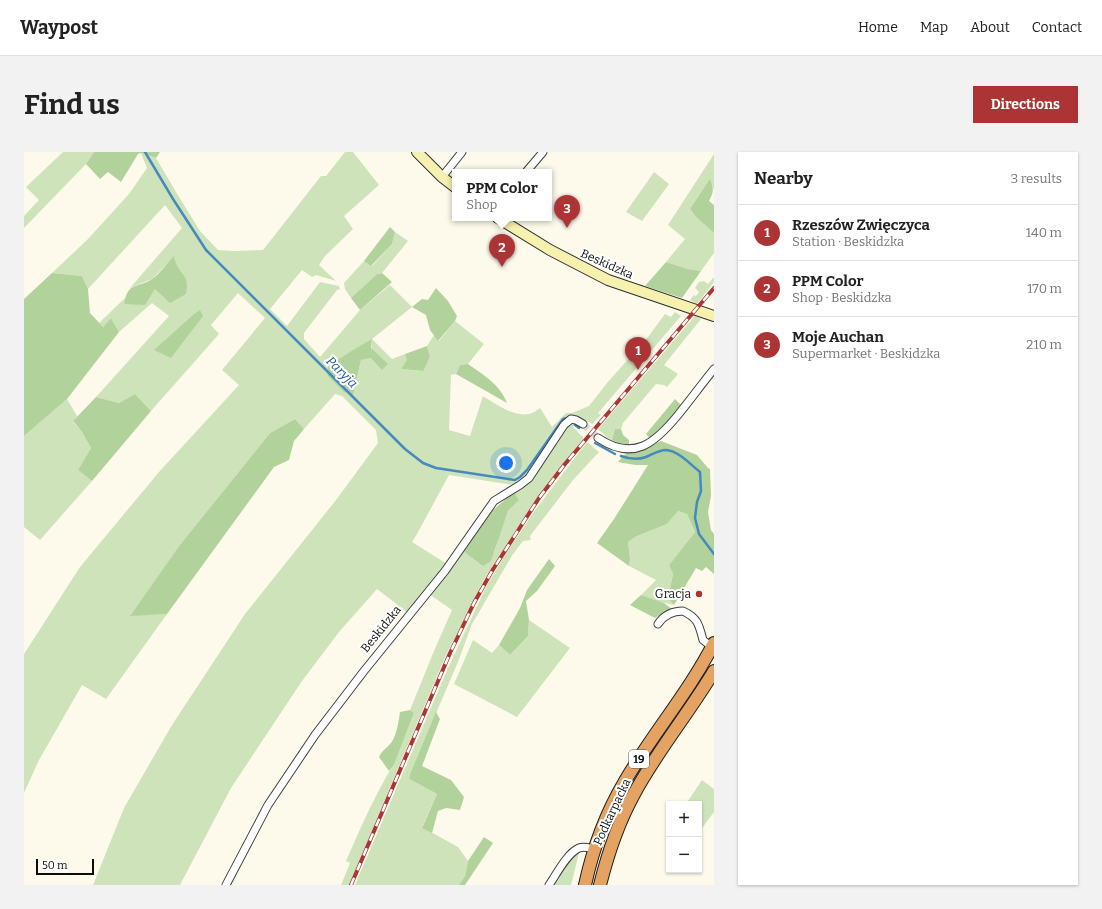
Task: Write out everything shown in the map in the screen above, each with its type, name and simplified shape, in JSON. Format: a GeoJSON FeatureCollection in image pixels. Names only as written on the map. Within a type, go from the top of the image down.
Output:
{"type":"FeatureCollection","features":[{"type":"Feature","properties":{"kind":"highway","name":"Podkarpacka"},"geometry":{"type":"LineString","coordinates":[[588,882],[594,849],[604,823],[626,779],[696,674],[713,645]]}},
{"type":"Feature","properties":{"kind":"highway","name":"Podkarpacka"},"geometry":{"type":"LineString","coordinates":[[600,885],[616,830],[634,792],[714,671]]}},
{"type":"Feature","properties":{"kind":"street"},"geometry":{"type":"LineString","coordinates":[[417,152],[442,177],[452,185]]}},
{"type":"Feature","properties":{"kind":"street"},"geometry":{"type":"LineString","coordinates":[[442,177],[462,152]]}},
{"type":"Feature","properties":{"kind":"street"},"geometry":{"type":"LineString","coordinates":[[528,169],[542,152]]}},
{"type":"Feature","properties":{"kind":"street","name":"Beskidzka"},"geometry":{"type":"LineString","coordinates":[[503,221],[555,253],[608,280],[714,316]]}},
{"type":"Feature","properties":{"kind":"street"},"geometry":{"type":"LineString","coordinates":[[598,438],[604,442],[626,449],[640,447],[651,442],[658,437],[672,422],[714,369]]}},
{"type":"Feature","properties":{"kind":"street","name":"Beskidzka"},"geometry":{"type":"LineString","coordinates":[[226,885],[268,805],[315,735],[364,671],[445,571],[494,501],[529,478],[564,424],[571,419],[583,424]]}},
{"type":"Feature","properties":{"kind":"street"},"geometry":{"type":"LineString","coordinates":[[658,624],[662,618],[669,614],[683,611],[695,619],[699,626],[703,640],[713,645]]}},
{"type":"Feature","properties":{"kind":"street"},"geometry":{"type":"LineString","coordinates":[[549,885],[568,857],[578,849],[585,847],[594,849]]}},
{"type":"Feature","properties":{"kind":"green space"},"geometry":{"type":"Polygon","coordinates":[[[63,152],[94,152],[86,164],[24,228],[24,216],[39,200],[26,187],[63,152]]]}},
{"type":"Feature","properties":{"kind":"green space"},"geometry":{"type":"Polygon","coordinates":[[[94,152],[160,152],[156,158],[141,153],[138,154],[121,182],[108,172],[100,179],[86,164],[94,152]]]}},
{"type":"Feature","properties":{"kind":"green space"},"geometry":{"type":"Polygon","coordinates":[[[345,152],[353,152],[379,185],[344,216],[353,229],[325,256],[319,265],[336,281],[316,275],[312,277],[302,270],[270,309],[287,326],[320,282],[339,286],[340,289],[337,290],[304,333],[304,339],[320,357],[360,310],[390,285],[412,307],[372,339],[392,359],[405,354],[408,360],[401,369],[422,371],[430,357],[427,346],[434,335],[439,341],[455,321],[484,344],[468,364],[460,365],[456,374],[451,375],[449,430],[470,436],[483,396],[499,406],[517,414],[529,414],[540,408],[552,427],[566,413],[572,413],[589,406],[607,383],[648,337],[665,314],[671,317],[675,312],[681,316],[598,413],[601,415],[592,424],[583,419],[574,417],[526,476],[514,485],[449,475],[412,542],[447,564],[408,613],[377,589],[339,632],[302,681],[231,788],[180,885],[93,885],[124,808],[172,725],[245,614],[336,500],[378,443],[376,430],[342,396],[335,394],[304,429],[295,419],[270,433],[179,546],[131,615],[167,614],[106,699],[82,685],[39,760],[24,793],[24,654],[80,567],[159,472],[239,385],[222,370],[265,318],[238,293],[211,325],[219,334],[151,411],[135,394],[119,403],[96,397],[169,316],[152,303],[119,332],[111,318],[103,327],[99,323],[125,298],[124,304],[183,274],[175,263],[174,257],[152,279],[130,288],[182,228],[165,205],[88,289],[82,276],[52,273],[88,239],[129,194],[147,168],[141,153],[156,158],[200,231],[218,250],[263,250],[321,176],[326,176],[345,152]],[[372,340],[327,375],[353,394],[361,360],[371,358],[372,340]]]}},
{"type":"Feature","properties":{"kind":"green space"},"geometry":{"type":"Polygon","coordinates":[[[714,154],[714,190],[710,180],[690,209],[696,217],[714,233],[714,253],[701,271],[688,269],[666,262],[685,239],[668,225],[714,154]]]}},
{"type":"Feature","properties":{"kind":"green space"},"geometry":{"type":"Polygon","coordinates":[[[654,172],[669,184],[642,221],[626,212],[654,172]]]}},
{"type":"Feature","properties":{"kind":"green space"},"geometry":{"type":"Polygon","coordinates":[[[710,179],[713,190],[709,201],[714,205],[714,233],[696,217],[690,209],[710,179]]]}},
{"type":"Feature","properties":{"kind":"green space"},"geometry":{"type":"Polygon","coordinates":[[[390,227],[395,232],[392,244],[371,266],[364,261],[390,227]]]}},
{"type":"Feature","properties":{"kind":"green space"},"geometry":{"type":"Polygon","coordinates":[[[395,232],[408,241],[382,273],[377,274],[351,298],[345,289],[344,283],[364,261],[372,266],[392,244],[395,232]]]}},
{"type":"Feature","properties":{"kind":"green space"},"geometry":{"type":"Polygon","coordinates":[[[174,256],[177,266],[187,282],[186,294],[170,303],[155,289],[145,305],[124,304],[128,292],[131,289],[155,277],[174,256]]]}},
{"type":"Feature","properties":{"kind":"green space"},"geometry":{"type":"Polygon","coordinates":[[[666,262],[688,269],[701,271],[682,298],[645,286],[666,262]]]}},
{"type":"Feature","properties":{"kind":"green space"},"geometry":{"type":"Polygon","coordinates":[[[52,273],[82,276],[88,289],[90,313],[103,327],[111,318],[119,332],[67,399],[24,436],[24,299],[52,273]]]}},
{"type":"Feature","properties":{"kind":"green space"},"geometry":{"type":"Polygon","coordinates":[[[382,273],[392,282],[360,310],[351,298],[377,274],[382,273]]]}},
{"type":"Feature","properties":{"kind":"green space"},"geometry":{"type":"Polygon","coordinates":[[[714,277],[714,282],[697,304],[690,300],[699,292],[695,288],[699,282],[704,281],[708,284],[714,277]]]}},
{"type":"Feature","properties":{"kind":"green space"},"geometry":{"type":"Polygon","coordinates":[[[436,288],[448,301],[457,316],[455,321],[438,341],[430,330],[426,315],[412,307],[422,299],[428,300],[436,288]]]}},
{"type":"Feature","properties":{"kind":"green space"},"geometry":{"type":"Polygon","coordinates":[[[200,310],[203,316],[171,358],[154,350],[193,315],[200,310]]]}},
{"type":"Feature","properties":{"kind":"green space"},"geometry":{"type":"Polygon","coordinates":[[[695,316],[701,319],[664,365],[678,374],[667,387],[656,384],[623,423],[621,429],[615,430],[612,440],[609,439],[598,429],[695,316]]]}},
{"type":"Feature","properties":{"kind":"green space"},"geometry":{"type":"Polygon","coordinates":[[[372,339],[371,348],[388,364],[382,370],[371,358],[361,360],[353,395],[344,392],[327,375],[328,366],[372,339]]]}},
{"type":"Feature","properties":{"kind":"green space"},"geometry":{"type":"Polygon","coordinates":[[[427,346],[430,357],[423,371],[401,369],[407,360],[405,354],[427,346]]]}},
{"type":"Feature","properties":{"kind":"green space"},"geometry":{"type":"Polygon","coordinates":[[[468,364],[496,385],[507,403],[456,374],[460,365],[468,364]]]}},
{"type":"Feature","properties":{"kind":"green space"},"geometry":{"type":"Polygon","coordinates":[[[135,394],[151,411],[92,481],[78,470],[91,448],[82,432],[73,421],[96,397],[119,403],[135,394]]]}},
{"type":"Feature","properties":{"kind":"green space"},"geometry":{"type":"Polygon","coordinates":[[[67,399],[77,416],[73,422],[82,432],[91,448],[78,470],[92,481],[40,540],[24,527],[24,436],[67,399]]]}},
{"type":"Feature","properties":{"kind":"green space"},"geometry":{"type":"Polygon","coordinates":[[[675,399],[681,405],[675,415],[650,439],[646,434],[675,399]]]}},
{"type":"Feature","properties":{"kind":"green space"},"geometry":{"type":"Polygon","coordinates":[[[295,419],[304,429],[294,441],[289,460],[274,467],[167,614],[130,616],[179,546],[270,433],[295,419]]]}},
{"type":"Feature","properties":{"kind":"green space"},"geometry":{"type":"Polygon","coordinates":[[[574,422],[576,423],[573,427],[583,437],[583,439],[540,493],[485,578],[446,655],[349,885],[341,885],[350,863],[346,861],[361,826],[387,775],[394,765],[414,713],[410,710],[452,610],[429,594],[462,550],[472,556],[494,553],[508,511],[519,500],[514,492],[570,424],[574,422]]]}},
{"type":"Feature","properties":{"kind":"green space"},"geometry":{"type":"Polygon","coordinates":[[[615,429],[621,429],[623,435],[629,440],[629,445],[621,444],[612,440],[615,429]]]}},
{"type":"Feature","properties":{"kind":"green space"},"geometry":{"type":"Polygon","coordinates":[[[661,441],[697,455],[710,469],[711,496],[708,512],[711,530],[714,534],[714,574],[706,567],[702,571],[696,568],[674,605],[668,598],[673,574],[669,565],[695,532],[687,514],[678,511],[667,524],[635,537],[628,542],[630,559],[629,566],[597,543],[648,465],[635,465],[618,462],[626,453],[642,449],[661,441]]]}},
{"type":"Feature","properties":{"kind":"green space"},"geometry":{"type":"Polygon","coordinates":[[[587,442],[599,452],[573,480],[530,536],[531,540],[523,541],[513,554],[472,624],[458,662],[410,774],[409,779],[437,794],[422,827],[458,847],[468,861],[465,876],[459,885],[355,885],[448,668],[487,585],[536,509],[587,442]]]}},
{"type":"Feature","properties":{"kind":"green space"},"geometry":{"type":"Polygon","coordinates":[[[514,492],[519,500],[508,511],[491,561],[483,566],[462,550],[486,516],[514,492]]]}},
{"type":"Feature","properties":{"kind":"green space"},"geometry":{"type":"Polygon","coordinates":[[[678,511],[687,514],[695,532],[669,565],[673,574],[668,598],[674,605],[656,601],[641,595],[656,580],[629,566],[630,559],[628,542],[635,537],[667,524],[678,511]]]}},
{"type":"Feature","properties":{"kind":"green space"},"geometry":{"type":"Polygon","coordinates":[[[549,559],[555,566],[537,591],[526,601],[529,620],[528,636],[510,655],[499,645],[520,608],[527,590],[549,559]]]}},
{"type":"Feature","properties":{"kind":"green space"},"geometry":{"type":"Polygon","coordinates":[[[641,595],[664,603],[672,609],[655,618],[630,605],[641,595]]]}},
{"type":"Feature","properties":{"kind":"green space"},"geometry":{"type":"Polygon","coordinates":[[[529,620],[570,648],[517,717],[454,684],[473,640],[492,653],[499,645],[510,655],[528,636],[529,620]]]}},
{"type":"Feature","properties":{"kind":"green space"},"geometry":{"type":"Polygon","coordinates":[[[410,710],[414,713],[394,765],[389,771],[379,757],[394,738],[400,712],[410,710]]]}},
{"type":"Feature","properties":{"kind":"green space"},"geometry":{"type":"Polygon","coordinates":[[[436,712],[440,719],[422,766],[451,780],[464,797],[460,810],[446,808],[438,811],[432,833],[422,828],[437,794],[409,779],[436,712]]]}},
{"type":"Feature","properties":{"kind":"green space"},"geometry":{"type":"Polygon","coordinates":[[[660,735],[665,738],[594,885],[602,852],[622,796],[660,735]]]}},
{"type":"Feature","properties":{"kind":"green space"},"geometry":{"type":"Polygon","coordinates":[[[702,780],[714,789],[714,812],[702,828],[702,801],[688,801],[702,780]]]}},
{"type":"Feature","properties":{"kind":"green space"},"geometry":{"type":"Polygon","coordinates":[[[484,837],[493,843],[465,885],[459,885],[465,876],[468,861],[484,837]]]}},
{"type":"Feature","properties":{"kind":"green space"},"geometry":{"type":"Polygon","coordinates":[[[576,853],[579,853],[571,885],[553,885],[576,853]]]}},
{"type":"Feature","properties":{"kind":"waterway","name":"Paryja"},"geometry":{"type":"LineString","coordinates":[[145,152],[206,250],[405,449],[423,463],[436,468],[515,480],[527,470],[563,419],[567,418]]}},
{"type":"Feature","properties":{"kind":"waterway"},"geometry":{"type":"LineString","coordinates":[[575,425],[579,428]]}},
{"type":"Feature","properties":{"kind":"waterway"},"geometry":{"type":"LineString","coordinates":[[595,443],[615,454]]}},
{"type":"Feature","properties":{"kind":"waterway","name":"Paryja"},"geometry":{"type":"LineString","coordinates":[[621,456],[640,459],[656,452],[666,450],[671,451],[689,462],[700,472],[701,491],[697,502],[695,518],[699,534],[714,554]]}},
{"type":"Feature","properties":{"kind":"tunnel"},"geometry":{"type":"LineString","coordinates":[[583,424],[598,438]]}},
{"type":"Feature","properties":{"kind":"railway"},"geometry":{"type":"LineString","coordinates":[[351,885],[450,653],[474,603],[492,571],[539,498],[565,464],[714,288]]}},
{"type":"Feature","properties":{"kind":"place","name":"Moje Auchan"},"geometry":{"type":"Point","coordinates":[567,228]}},
{"type":"Feature","properties":{"kind":"place","name":"PPM Color"},"geometry":{"type":"Point","coordinates":[502,267]}},
{"type":"Feature","properties":{"kind":"place","name":"Rzeszów Zwięczyca"},"geometry":{"type":"Point","coordinates":[638,370]}},
{"type":"Feature","properties":{"kind":"place","name":"Gracja"},"geometry":{"type":"Point","coordinates":[699,594]}}]}
